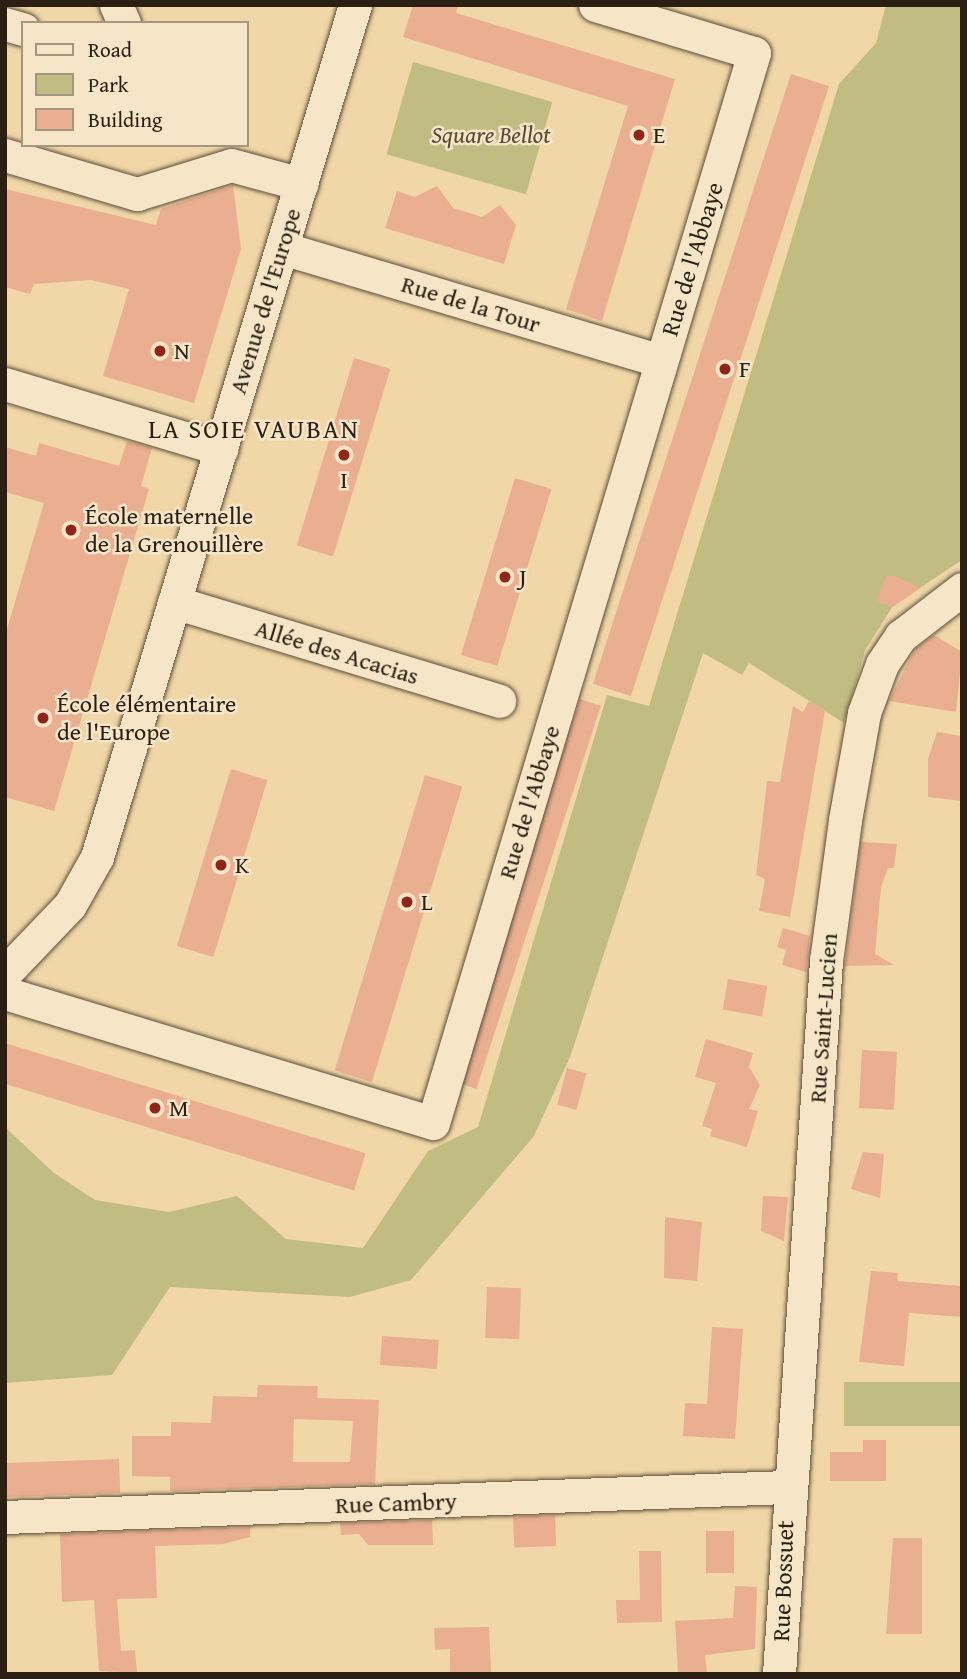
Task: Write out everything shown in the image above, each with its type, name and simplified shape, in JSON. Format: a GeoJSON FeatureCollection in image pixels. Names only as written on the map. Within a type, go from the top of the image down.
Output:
{"type":"FeatureCollection","features":[{"type":"Feature","properties":{"kind":"street"},"geometry":{"type":"LineString","coordinates":[[116,5],[123,21]]}},
{"type":"Feature","properties":{"kind":"street","name":"Avenue de l'Europe"},"geometry":{"type":"LineString","coordinates":[[5,972],[57,920],[90,873],[355,5]]}},
{"type":"Feature","properties":{"kind":"street","name":"Rue de l'Abbaye"},"geometry":{"type":"LineString","coordinates":[[5,993],[433,1123],[754,53],[595,5]]}},
{"type":"Feature","properties":{"kind":"street"},"geometry":{"type":"LineString","coordinates":[[5,155],[137,194],[231,165],[301,184]]}},
{"type":"Feature","properties":{"kind":"street","name":"Rue de la Tour"},"geometry":{"type":"LineString","coordinates":[[282,248],[661,361]]}},
{"type":"Feature","properties":{"kind":"street"},"geometry":{"type":"LineString","coordinates":[[5,383],[221,449]]}},
{"type":"Feature","properties":{"kind":"street","name":"Rue Saint-Lucien"},"geometry":{"type":"LineString","coordinates":[[787,1487],[831,913],[862,726],[874,680],[891,649],[962,589]]}},
{"type":"Feature","properties":{"kind":"street","name":"Allée des Acacias"},"geometry":{"type":"LineString","coordinates":[[174,602],[499,701]]}},
{"type":"Feature","properties":{"kind":"street","name":"Rue Cambry"},"geometry":{"type":"LineString","coordinates":[[5,1517],[787,1487]]}},
{"type":"Feature","properties":{"kind":"street","name":"Rue Bossuet"},"geometry":{"type":"LineString","coordinates":[[779,1674],[787,1487]]}},
{"type":"Feature","properties":{"kind":"green space"},"geometry":{"type":"Polygon","coordinates":[[[886,5],[962,5],[962,560],[893,606],[865,650],[844,723],[749,663],[742,675],[703,653],[570,1057],[534,1136],[411,1280],[350,1297],[170,1287],[112,1375],[5,1383],[5,1127],[54,1173],[95,1200],[169,1212],[237,1196],[286,1239],[363,1248],[428,1151],[478,1127],[607,695],[649,706],[839,84],[876,43],[886,5]]]}},
{"type":"Feature","properties":{"kind":"green space","name":"Square Bellot"},"geometry":{"type":"Polygon","coordinates":[[[413,62],[552,102],[526,194],[387,154],[413,62]]]}},
{"type":"Feature","properties":{"kind":"green space"},"geometry":{"type":"Polygon","coordinates":[[[844,1382],[962,1382],[962,1426],[844,1426],[844,1382]]]}},
{"type":"Feature","properties":{"kind":"building","name":"E"},"geometry":{"type":"Polygon","coordinates":[[[413,5],[458,5],[456,13],[675,79],[602,321],[566,309],[628,106],[403,37],[413,5]]]}},
{"type":"Feature","properties":{"kind":"building","name":"F"},"geometry":{"type":"Polygon","coordinates":[[[791,74],[829,86],[631,696],[593,684],[791,74]]]}},
{"type":"Feature","properties":{"kind":"building"},"geometry":{"type":"Polygon","coordinates":[[[233,185],[241,249],[194,403],[103,376],[129,289],[91,280],[34,284],[30,294],[5,287],[5,189],[156,225],[161,209],[233,185]]]}},
{"type":"Feature","properties":{"kind":"building"},"geometry":{"type":"Polygon","coordinates":[[[437,186],[453,208],[482,217],[500,205],[516,225],[504,264],[385,228],[397,191],[415,197],[437,186]]]}},
{"type":"Feature","properties":{"kind":"building","name":"I"},"geometry":{"type":"Polygon","coordinates":[[[354,358],[390,369],[333,557],[297,545],[354,358]]]}},
{"type":"Feature","properties":{"kind":"building"},"geometry":{"type":"Polygon","coordinates":[[[127,441],[152,448],[141,486],[149,489],[54,811],[5,797],[5,636],[44,503],[5,492],[5,447],[36,456],[39,443],[119,466],[127,441]]]}},
{"type":"Feature","properties":{"kind":"building","name":"J"},"geometry":{"type":"Polygon","coordinates":[[[515,478],[551,489],[497,666],[461,655],[515,478]]]}},
{"type":"Feature","properties":{"kind":"building"},"geometry":{"type":"Polygon","coordinates":[[[887,576],[896,576],[920,588],[893,607],[876,601],[887,576]]]}},
{"type":"Feature","properties":{"kind":"building"},"geometry":{"type":"Polygon","coordinates":[[[934,635],[962,652],[956,712],[889,701],[915,649],[934,635]]]}},
{"type":"Feature","properties":{"kind":"building"},"geometry":{"type":"Polygon","coordinates":[[[580,699],[601,706],[476,1089],[455,1082],[580,699]]]}},
{"type":"Feature","properties":{"kind":"building"},"geometry":{"type":"Polygon","coordinates":[[[809,701],[825,711],[790,917],[759,911],[765,879],[756,875],[767,781],[780,782],[793,706],[803,712],[809,701]]]}},
{"type":"Feature","properties":{"kind":"building"},"geometry":{"type":"Polygon","coordinates":[[[937,732],[962,736],[962,801],[928,797],[928,759],[937,732]]]}},
{"type":"Feature","properties":{"kind":"building","name":"K"},"geometry":{"type":"Polygon","coordinates":[[[231,769],[267,780],[213,957],[177,946],[231,769]]]}},
{"type":"Feature","properties":{"kind":"building","name":"L"},"geometry":{"type":"Polygon","coordinates":[[[425,775],[462,786],[372,1082],[335,1070],[425,775]]]}},
{"type":"Feature","properties":{"kind":"building"},"geometry":{"type":"Polygon","coordinates":[[[861,842],[897,844],[894,868],[888,868],[881,887],[875,954],[894,965],[845,966],[861,842]]]}},
{"type":"Feature","properties":{"kind":"building"},"geometry":{"type":"Polygon","coordinates":[[[783,928],[810,936],[806,972],[782,965],[786,950],[777,947],[783,928]]]}},
{"type":"Feature","properties":{"kind":"building"},"geometry":{"type":"Polygon","coordinates":[[[728,979],[767,986],[762,1016],[723,1010],[728,979]]]}},
{"type":"Feature","properties":{"kind":"building"},"geometry":{"type":"Polygon","coordinates":[[[706,1039],[753,1053],[749,1067],[760,1085],[749,1109],[758,1111],[747,1147],[710,1136],[712,1129],[702,1126],[716,1083],[695,1077],[706,1039]]]}},
{"type":"Feature","properties":{"kind":"building","name":"M"},"geometry":{"type":"Polygon","coordinates":[[[5,1043],[366,1153],[354,1191],[5,1084],[5,1043]]]}},
{"type":"Feature","properties":{"kind":"building"},"geometry":{"type":"Polygon","coordinates":[[[862,1050],[897,1052],[894,1110],[859,1108],[862,1050]]]}},
{"type":"Feature","properties":{"kind":"building"},"geometry":{"type":"Polygon","coordinates":[[[567,1068],[586,1073],[576,1110],[557,1105],[567,1068]]]}},
{"type":"Feature","properties":{"kind":"building"},"geometry":{"type":"Polygon","coordinates":[[[863,1152],[884,1154],[880,1198],[851,1189],[863,1152]]]}},
{"type":"Feature","properties":{"kind":"building"},"geometry":{"type":"Polygon","coordinates":[[[763,1196],[788,1197],[784,1241],[761,1231],[763,1196]]]}},
{"type":"Feature","properties":{"kind":"building"},"geometry":{"type":"Polygon","coordinates":[[[665,1217],[702,1222],[697,1281],[664,1278],[665,1217]]]}},
{"type":"Feature","properties":{"kind":"building"},"geometry":{"type":"Polygon","coordinates":[[[871,1271],[898,1273],[897,1281],[962,1286],[962,1317],[909,1313],[904,1366],[859,1362],[871,1271]]]}},
{"type":"Feature","properties":{"kind":"building"},"geometry":{"type":"Polygon","coordinates":[[[487,1287],[521,1288],[519,1339],[485,1338],[487,1287]]]}},
{"type":"Feature","properties":{"kind":"building"},"geometry":{"type":"Polygon","coordinates":[[[712,1327],[743,1329],[735,1439],[683,1436],[685,1403],[707,1404],[712,1327]]]}},
{"type":"Feature","properties":{"kind":"building"},"geometry":{"type":"Polygon","coordinates":[[[382,1336],[439,1340],[437,1369],[380,1365],[382,1336]]]}},
{"type":"Feature","properties":{"kind":"building"},"geometry":{"type":"Polygon","coordinates":[[[258,1385],[318,1386],[317,1398],[379,1400],[375,1484],[170,1491],[170,1477],[132,1476],[132,1436],[171,1436],[171,1422],[211,1423],[213,1396],[257,1397],[258,1385]],[[294,1419],[293,1462],[350,1462],[353,1421],[294,1419]]]}},
{"type":"Feature","properties":{"kind":"building"},"geometry":{"type":"Polygon","coordinates":[[[863,1440],[886,1440],[886,1481],[830,1481],[830,1452],[863,1452],[863,1440]]]}},
{"type":"Feature","properties":{"kind":"building"},"geometry":{"type":"Polygon","coordinates":[[[119,1459],[120,1493],[6,1497],[5,1463],[119,1459]]]}},
{"type":"Feature","properties":{"kind":"building"},"geometry":{"type":"Polygon","coordinates":[[[555,1515],[556,1546],[514,1547],[513,1516],[555,1515]]]}},
{"type":"Feature","properties":{"kind":"building"},"geometry":{"type":"Polygon","coordinates":[[[432,1520],[433,1545],[368,1545],[359,1534],[341,1535],[340,1523],[432,1520]]]}},
{"type":"Feature","properties":{"kind":"building"},"geometry":{"type":"Polygon","coordinates":[[[250,1527],[250,1537],[223,1544],[155,1546],[157,1598],[117,1599],[121,1651],[135,1650],[137,1673],[99,1671],[94,1600],[62,1602],[60,1534],[250,1527]]]}},
{"type":"Feature","properties":{"kind":"building"},"geometry":{"type":"Polygon","coordinates":[[[706,1531],[734,1531],[734,1573],[706,1573],[706,1531]]]}},
{"type":"Feature","properties":{"kind":"building"},"geometry":{"type":"Polygon","coordinates":[[[893,1538],[922,1538],[922,1634],[886,1634],[893,1538]]]}},
{"type":"Feature","properties":{"kind":"building"},"geometry":{"type":"Polygon","coordinates":[[[639,1551],[661,1551],[662,1622],[617,1623],[616,1600],[640,1600],[639,1551]]]}},
{"type":"Feature","properties":{"kind":"building"},"geometry":{"type":"Polygon","coordinates":[[[735,1586],[757,1587],[755,1649],[705,1655],[707,1674],[678,1674],[675,1621],[733,1618],[735,1586]]]}},
{"type":"Feature","properties":{"kind":"building"},"geometry":{"type":"Polygon","coordinates":[[[489,1627],[491,1672],[450,1674],[450,1649],[435,1650],[434,1628],[489,1627]]]}},
{"type":"Feature","properties":{"kind":"place","name":"E"},"geometry":{"type":"Point","coordinates":[639,135]}},
{"type":"Feature","properties":{"kind":"place","name":"N"},"geometry":{"type":"Point","coordinates":[160,351]}},
{"type":"Feature","properties":{"kind":"place","name":"F"},"geometry":{"type":"Point","coordinates":[725,369]}},
{"type":"Feature","properties":{"kind":"place","name":"I"},"geometry":{"type":"Point","coordinates":[344,455]}},
{"type":"Feature","properties":{"kind":"place","name":"École maternelle de la Grenouillère"},"geometry":{"type":"Point","coordinates":[71,530]}},
{"type":"Feature","properties":{"kind":"place","name":"J"},"geometry":{"type":"Point","coordinates":[505,577]}},
{"type":"Feature","properties":{"kind":"place","name":"École élémentaire de l'Europe"},"geometry":{"type":"Point","coordinates":[43,718]}},
{"type":"Feature","properties":{"kind":"place","name":"K"},"geometry":{"type":"Point","coordinates":[221,865]}},
{"type":"Feature","properties":{"kind":"place","name":"L"},"geometry":{"type":"Point","coordinates":[407,902]}},
{"type":"Feature","properties":{"kind":"place","name":"M"},"geometry":{"type":"Point","coordinates":[155,1108]}},
{"type":"Feature","properties":{"kind":"district","name":"LA SOIE VAUBAN"},"geometry":{"type":"Point","coordinates":[254,429]}}]}
